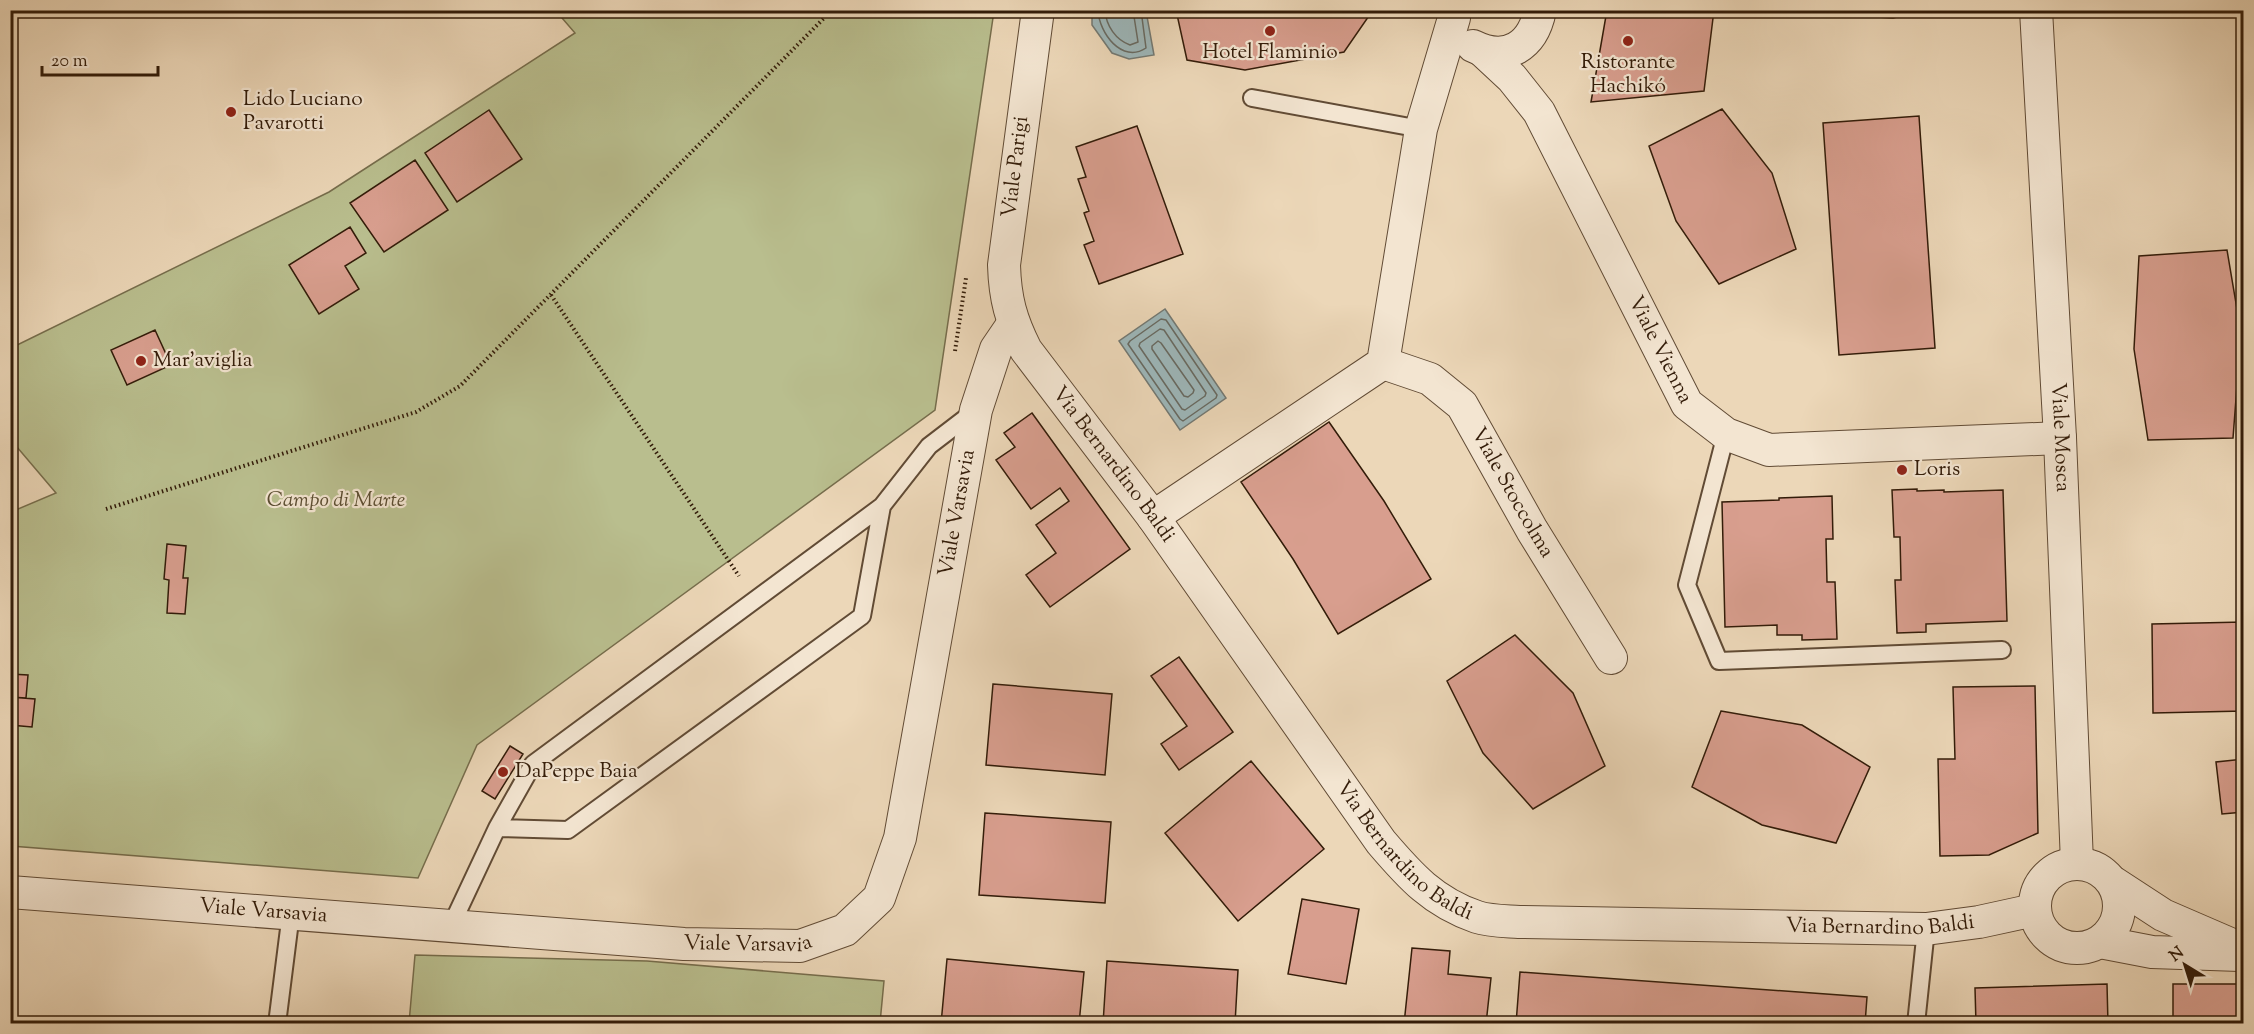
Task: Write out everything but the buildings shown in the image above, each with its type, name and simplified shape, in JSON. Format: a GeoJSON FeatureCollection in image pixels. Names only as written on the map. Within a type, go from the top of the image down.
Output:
{"type":"FeatureCollection","features":[{"type":"Feature","properties":{"kind":"street","name":"Viale Parigi"},"geometry":{"type":"LineString","coordinates":[[1013,324],[1005,292],[1004,265],[1038,10]]}},
{"type":"Feature","properties":{"kind":"street","name":"Viale Mosca"},"geometry":{"type":"LineString","coordinates":[[2036,10],[2060,438],[2077,863]]}},
{"type":"Feature","properties":{"kind":"street"},"geometry":{"type":"LineString","coordinates":[[1454,14],[1464,38],[1483,51],[1512,78],[1539,112]]}},
{"type":"Feature","properties":{"kind":"street"},"geometry":{"type":"LineString","coordinates":[[1153,517],[1383,363],[1420,129],[1454,14]]}},
{"type":"Feature","properties":{"kind":"street"},"geometry":{"type":"LineString","coordinates":[[1483,51],[1496,53],[1510,51],[1521,45],[1531,36],[1539,17]]}},
{"type":"Feature","properties":{"kind":"street"},"geometry":{"type":"LineString","coordinates":[[1539,17],[1533,70],[1539,112]]}},
{"type":"Feature","properties":{"kind":"street","name":"Viale Vienna"},"geometry":{"type":"LineString","coordinates":[[1539,112],[1687,404],[1726,434],[1769,450],[2060,438]]}},
{"type":"Feature","properties":{"kind":"street","name":"Viale Varsavia"},"geometry":{"type":"LineString","coordinates":[[10,892],[684,944],[800,946],[845,930],[879,898],[900,838],[976,410],[996,349],[1013,324]]}},
{"type":"Feature","properties":{"kind":"street","name":"Via Bernardino Baldi"},"geometry":{"type":"LineString","coordinates":[[1013,324],[1026,350],[1153,517],[1381,842],[1411,878],[1442,901],[1478,917],[1519,922],[1926,929],[1979,922],[2034,910]]}},
{"type":"Feature","properties":{"kind":"street","name":"Viale Stoccolma"},"geometry":{"type":"LineString","coordinates":[[1383,363],[1430,379],[1462,405],[1532,530],[1611,658]]}},
{"type":"Feature","properties":{"kind":"street"},"geometry":{"type":"LineString","coordinates":[[2114,883],[2120,904],[2116,925],[2100,942],[2080,949],[2059,946],[2041,931],[2034,910],[2036,891],[2046,876],[2059,867],[2077,863],[2097,868],[2114,883],[2163,915],[2244,950]]}},
{"type":"Feature","properties":{"kind":"street"},"geometry":{"type":"LineString","coordinates":[[2100,942],[2152,952],[2244,955]]}},
{"type":"Feature","properties":{"kind":"lane"},"geometry":{"type":"LineString","coordinates":[[1252,98],[1420,129]]}},
{"type":"Feature","properties":{"kind":"lane"},"geometry":{"type":"LineString","coordinates":[[451,926],[497,828],[533,764],[882,506],[929,446],[976,410]]}},
{"type":"Feature","properties":{"kind":"lane"},"geometry":{"type":"LineString","coordinates":[[1726,434],[1687,585],[1719,660],[2002,650]]}},
{"type":"Feature","properties":{"kind":"lane"},"geometry":{"type":"LineString","coordinates":[[497,828],[568,830],[862,616],[882,506]]}},
{"type":"Feature","properties":{"kind":"lane"},"geometry":{"type":"LineString","coordinates":[[277,1023],[291,914]]}},
{"type":"Feature","properties":{"kind":"lane"},"geometry":{"type":"LineString","coordinates":[[1916,1023],[1926,929]]}},
{"type":"Feature","properties":{"kind":"path"},"geometry":{"type":"LineString","coordinates":[[106,509],[416,412],[460,386],[832,10]]}},
{"type":"Feature","properties":{"kind":"path"},"geometry":{"type":"LineString","coordinates":[[551,295],[755,599]]}},
{"type":"Feature","properties":{"kind":"green space","name":"Campo di Marte"},"geometry":{"type":"Polygon","coordinates":[[[556,11],[994,11],[935,410],[477,745],[418,878],[11,846],[11,512],[56,493],[11,440],[11,348],[329,192],[575,33],[556,11]]]}},
{"type":"Feature","properties":{"kind":"green space"},"geometry":{"type":"Polygon","coordinates":[[[415,955],[647,961],[884,981],[880,1023],[409,1023],[415,955]]]}},
{"type":"Feature","properties":{"kind":"water"},"geometry":{"type":"Polygon","coordinates":[[[1092,11],[1146,11],[1154,55],[1129,59],[1112,53],[1092,25],[1092,11]]]}},
{"type":"Feature","properties":{"kind":"water"},"geometry":{"type":"Polygon","coordinates":[[[1165,309],[1226,398],[1180,430],[1119,341],[1165,309]]]}},
{"type":"Feature","properties":{"kind":"place","name":"Hotel Flaminio"},"geometry":{"type":"Point","coordinates":[1270,31]}},
{"type":"Feature","properties":{"kind":"place","name":"Ristorante Hachikó"},"geometry":{"type":"Point","coordinates":[1628,41]}},
{"type":"Feature","properties":{"kind":"place","name":"Lido Luciano Pavarotti"},"geometry":{"type":"Point","coordinates":[231,112]}},
{"type":"Feature","properties":{"kind":"place","name":"Mar'aviglia"},"geometry":{"type":"Point","coordinates":[141,361]}},
{"type":"Feature","properties":{"kind":"place","name":"Loris"},"geometry":{"type":"Point","coordinates":[1902,470]}},
{"type":"Feature","properties":{"kind":"place","name":"DaPeppe Baia"},"geometry":{"type":"Point","coordinates":[503,772]}}]}
